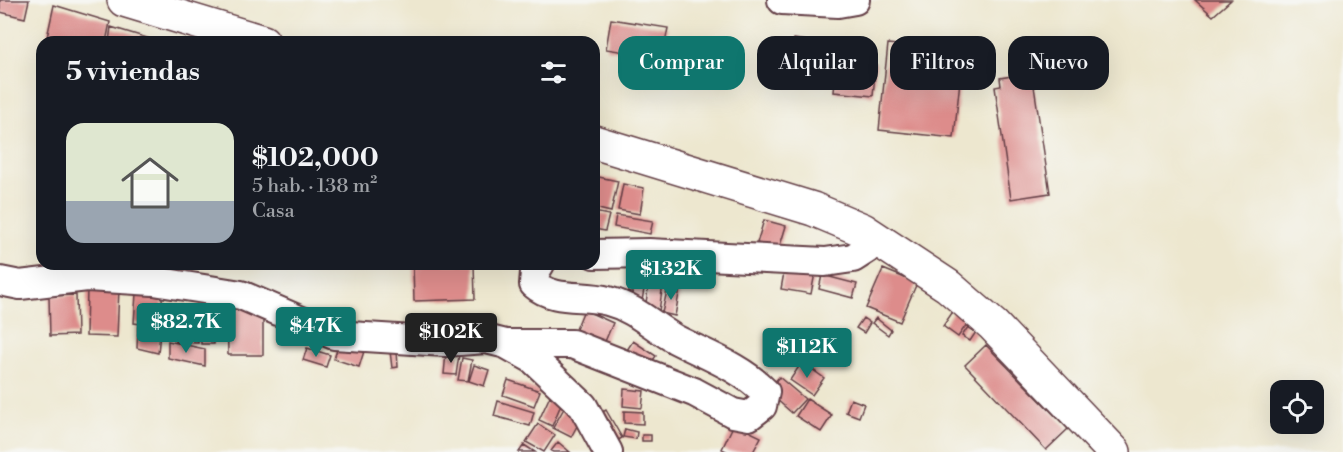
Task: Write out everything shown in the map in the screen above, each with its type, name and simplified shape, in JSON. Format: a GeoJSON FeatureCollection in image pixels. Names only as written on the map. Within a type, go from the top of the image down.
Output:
{"type":"FeatureCollection","features":[{"type":"Feature","properties":{"kind":"main road"},"geometry":{"type":"LineString","coordinates":[[124,0],[243,36]]}},
{"type":"Feature","properties":{"kind":"main road"},"geometry":{"type":"LineString","coordinates":[[600,144],[813,209],[862,230],[948,285],[993,325],[1114,452]]}},
{"type":"Feature","properties":{"kind":"street"},"geometry":{"type":"LineString","coordinates":[[782,0],[838,3],[855,0]]}},
{"type":"Feature","properties":{"kind":"street"},"geometry":{"type":"LineString","coordinates":[[600,254],[649,253],[825,262],[853,258],[867,249],[862,230]]}},
{"type":"Feature","properties":{"kind":"street"},"geometry":{"type":"LineString","coordinates":[[0,281],[20,285],[87,277],[154,281],[241,295],[334,335],[445,342],[486,339],[506,344],[572,344],[694,392],[733,413],[749,416],[762,406],[765,392],[754,381],[709,353],[675,338],[632,309],[606,300],[544,293],[534,284],[536,270]]}},
{"type":"Feature","properties":{"kind":"street"},"geometry":{"type":"LineString","coordinates":[[506,344],[533,359],[583,406],[608,452]]}},
{"type":"Feature","properties":{"kind":"building"},"geometry":{"type":"Polygon","coordinates":[[[0,0],[29,0],[25,18],[0,12],[0,0]]]}},
{"type":"Feature","properties":{"kind":"building"},"geometry":{"type":"Polygon","coordinates":[[[1195,0],[1231,0],[1213,16],[1195,0]]]}},
{"type":"Feature","properties":{"kind":"building"},"geometry":{"type":"Polygon","coordinates":[[[54,5],[110,22],[107,36],[47,36],[54,5]]]}},
{"type":"Feature","properties":{"kind":"building"},"geometry":{"type":"Polygon","coordinates":[[[611,19],[668,28],[666,36],[618,36],[618,51],[606,49],[611,19]]]}},
{"type":"Feature","properties":{"kind":"building"},"geometry":{"type":"Polygon","coordinates":[[[111,27],[141,36],[110,36],[111,27]]]}},
{"type":"Feature","properties":{"kind":"building"},"geometry":{"type":"Polygon","coordinates":[[[888,44],[890,44],[890,90],[959,90],[954,138],[879,130],[888,44]]]}},
{"type":"Feature","properties":{"kind":"building"},"geometry":{"type":"Polygon","coordinates":[[[1008,77],[1008,90],[1035,90],[1050,193],[1011,199],[995,90],[996,87],[1001,86],[1000,78],[1008,77]]]}},
{"type":"Feature","properties":{"kind":"building"},"geometry":{"type":"Polygon","coordinates":[[[834,90],[874,90],[873,96],[834,92],[834,90]]]}},
{"type":"Feature","properties":{"kind":"building"},"geometry":{"type":"Polygon","coordinates":[[[600,177],[618,181],[611,212],[600,209],[600,177]]]}},
{"type":"Feature","properties":{"kind":"building"},"geometry":{"type":"Polygon","coordinates":[[[623,184],[644,188],[640,214],[618,210],[623,184]]]}},
{"type":"Feature","properties":{"kind":"building"},"geometry":{"type":"Polygon","coordinates":[[[600,213],[609,215],[605,231],[600,230],[600,213]]]}},
{"type":"Feature","properties":{"kind":"building"},"geometry":{"type":"Polygon","coordinates":[[[616,215],[653,221],[650,234],[614,227],[616,215]]]}},
{"type":"Feature","properties":{"kind":"building"},"geometry":{"type":"Polygon","coordinates":[[[764,220],[786,226],[779,249],[757,243],[764,220]]]}},
{"type":"Feature","properties":{"kind":"building"},"geometry":{"type":"Polygon","coordinates":[[[785,267],[815,273],[811,294],[781,289],[785,267]]]}},
{"type":"Feature","properties":{"kind":"building"},"geometry":{"type":"Polygon","coordinates":[[[883,269],[917,283],[900,322],[866,308],[883,269]]]}},
{"type":"Feature","properties":{"kind":"building"},"geometry":{"type":"Polygon","coordinates":[[[413,270],[474,270],[475,299],[414,301],[413,270]]]}},
{"type":"Feature","properties":{"kind":"building"},"geometry":{"type":"Polygon","coordinates":[[[635,275],[646,277],[642,301],[631,299],[635,275]]]}},
{"type":"Feature","properties":{"kind":"building"},"geometry":{"type":"Polygon","coordinates":[[[650,275],[664,277],[659,311],[645,310],[650,275]]]}},
{"type":"Feature","properties":{"kind":"building"},"geometry":{"type":"Polygon","coordinates":[[[822,275],[857,284],[853,298],[819,289],[822,275]]]}},
{"type":"Feature","properties":{"kind":"building"},"geometry":{"type":"Polygon","coordinates":[[[668,286],[680,288],[675,316],[662,313],[668,286]]]}},
{"type":"Feature","properties":{"kind":"building"},"geometry":{"type":"Polygon","coordinates":[[[87,287],[119,288],[117,337],[86,336],[87,287]]]}},
{"type":"Feature","properties":{"kind":"building"},"geometry":{"type":"Polygon","coordinates":[[[136,294],[162,297],[163,327],[134,323],[136,294]]]}},
{"type":"Feature","properties":{"kind":"building"},"geometry":{"type":"Polygon","coordinates":[[[76,295],[77,335],[50,336],[49,296],[76,295]]]}},
{"type":"Feature","properties":{"kind":"building"},"geometry":{"type":"Polygon","coordinates":[[[227,304],[263,310],[263,355],[228,355],[227,304]]]}},
{"type":"Feature","properties":{"kind":"building"},"geometry":{"type":"Polygon","coordinates":[[[200,305],[225,305],[225,326],[214,326],[214,344],[201,344],[200,305]]]}},
{"type":"Feature","properties":{"kind":"building"},"geometry":{"type":"Polygon","coordinates":[[[584,310],[613,323],[603,346],[574,334],[584,310]]]}},
{"type":"Feature","properties":{"kind":"building"},"geometry":{"type":"Polygon","coordinates":[[[954,310],[969,321],[958,337],[943,326],[954,310]]]}},
{"type":"Feature","properties":{"kind":"building"},"geometry":{"type":"Polygon","coordinates":[[[174,313],[199,316],[198,343],[176,342],[174,313]]]}},
{"type":"Feature","properties":{"kind":"building"},"geometry":{"type":"Polygon","coordinates":[[[863,318],[870,323],[864,333],[856,328],[863,318]]]}},
{"type":"Feature","properties":{"kind":"building"},"geometry":{"type":"Polygon","coordinates":[[[876,318],[891,330],[888,335],[872,323],[876,318]]]}},
{"type":"Feature","properties":{"kind":"building"},"geometry":{"type":"Polygon","coordinates":[[[138,327],[160,333],[158,353],[137,348],[138,327]]]}},
{"type":"Feature","properties":{"kind":"building"},"geometry":{"type":"Polygon","coordinates":[[[968,327],[976,332],[970,341],[962,336],[968,327]]]}},
{"type":"Feature","properties":{"kind":"building"},"geometry":{"type":"Polygon","coordinates":[[[340,340],[365,348],[359,367],[334,359],[340,340]]]}},
{"type":"Feature","properties":{"kind":"building"},"geometry":{"type":"Polygon","coordinates":[[[168,341],[205,349],[205,366],[168,358],[168,341]]]}},
{"type":"Feature","properties":{"kind":"building"},"geometry":{"type":"Polygon","coordinates":[[[633,341],[656,356],[645,371],[623,356],[633,341]]]}},
{"type":"Feature","properties":{"kind":"building"},"geometry":{"type":"Polygon","coordinates":[[[986,345],[1068,429],[1046,450],[965,365],[986,345]]]}},
{"type":"Feature","properties":{"kind":"building"},"geometry":{"type":"Polygon","coordinates":[[[307,348],[330,355],[326,367],[303,360],[307,348]]]}},
{"type":"Feature","properties":{"kind":"building"},"geometry":{"type":"Polygon","coordinates":[[[390,351],[397,351],[398,367],[392,368],[390,351]]]}},
{"type":"Feature","properties":{"kind":"building"},"geometry":{"type":"Polygon","coordinates":[[[446,353],[459,355],[456,375],[444,374],[446,353]]]}},
{"type":"Feature","properties":{"kind":"building"},"geometry":{"type":"Polygon","coordinates":[[[462,358],[472,360],[468,381],[458,380],[462,358]]]}},
{"type":"Feature","properties":{"kind":"building"},"geometry":{"type":"Polygon","coordinates":[[[802,362],[824,378],[812,395],[790,380],[802,362]]]}},
{"type":"Feature","properties":{"kind":"building"},"geometry":{"type":"Polygon","coordinates":[[[474,365],[489,370],[484,386],[469,381],[474,365]]]}},
{"type":"Feature","properties":{"kind":"building"},"geometry":{"type":"Polygon","coordinates":[[[779,377],[805,399],[792,413],[767,391],[779,377]]]}},
{"type":"Feature","properties":{"kind":"building"},"geometry":{"type":"Polygon","coordinates":[[[508,380],[540,391],[534,406],[503,395],[508,380]]]}},
{"type":"Feature","properties":{"kind":"building"},"geometry":{"type":"Polygon","coordinates":[[[624,389],[644,391],[642,408],[623,406],[624,389]]]}},
{"type":"Feature","properties":{"kind":"building"},"geometry":{"type":"Polygon","coordinates":[[[550,396],[562,402],[552,426],[539,420],[550,396]]]}},
{"type":"Feature","properties":{"kind":"building"},"geometry":{"type":"Polygon","coordinates":[[[807,399],[832,415],[821,432],[796,416],[807,399]]]}},
{"type":"Feature","properties":{"kind":"building"},"geometry":{"type":"Polygon","coordinates":[[[851,399],[864,404],[859,417],[846,412],[851,399]]]}},
{"type":"Feature","properties":{"kind":"building"},"geometry":{"type":"Polygon","coordinates":[[[498,401],[534,412],[530,426],[494,416],[498,401]]]}},
{"type":"Feature","properties":{"kind":"building"},"geometry":{"type":"Polygon","coordinates":[[[567,403],[584,413],[571,437],[553,428],[567,403]]]}},
{"type":"Feature","properties":{"kind":"building"},"geometry":{"type":"Polygon","coordinates":[[[606,410],[622,438],[615,442],[599,414],[606,410]]]}},
{"type":"Feature","properties":{"kind":"building"},"geometry":{"type":"Polygon","coordinates":[[[624,411],[643,412],[643,424],[624,423],[624,411]]]}},
{"type":"Feature","properties":{"kind":"building"},"geometry":{"type":"Polygon","coordinates":[[[538,424],[555,435],[544,452],[526,442],[538,424]]]}},
{"type":"Feature","properties":{"kind":"building"},"geometry":{"type":"Polygon","coordinates":[[[734,424],[761,437],[753,452],[728,452],[722,449],[734,424]]]}},
{"type":"Feature","properties":{"kind":"building"},"geometry":{"type":"Polygon","coordinates":[[[625,429],[637,432],[636,439],[623,437],[625,429]]]}},
{"type":"Feature","properties":{"kind":"building"},"geometry":{"type":"Polygon","coordinates":[[[642,435],[651,435],[651,441],[642,441],[642,435]]]}},
{"type":"Feature","properties":{"kind":"building"},"geometry":{"type":"Polygon","coordinates":[[[558,442],[570,452],[551,451],[558,442]]]}},
{"type":"Feature","properties":{"kind":"building"},"geometry":{"type":"Polygon","coordinates":[[[524,445],[535,452],[519,452],[524,445]]]}}]}
